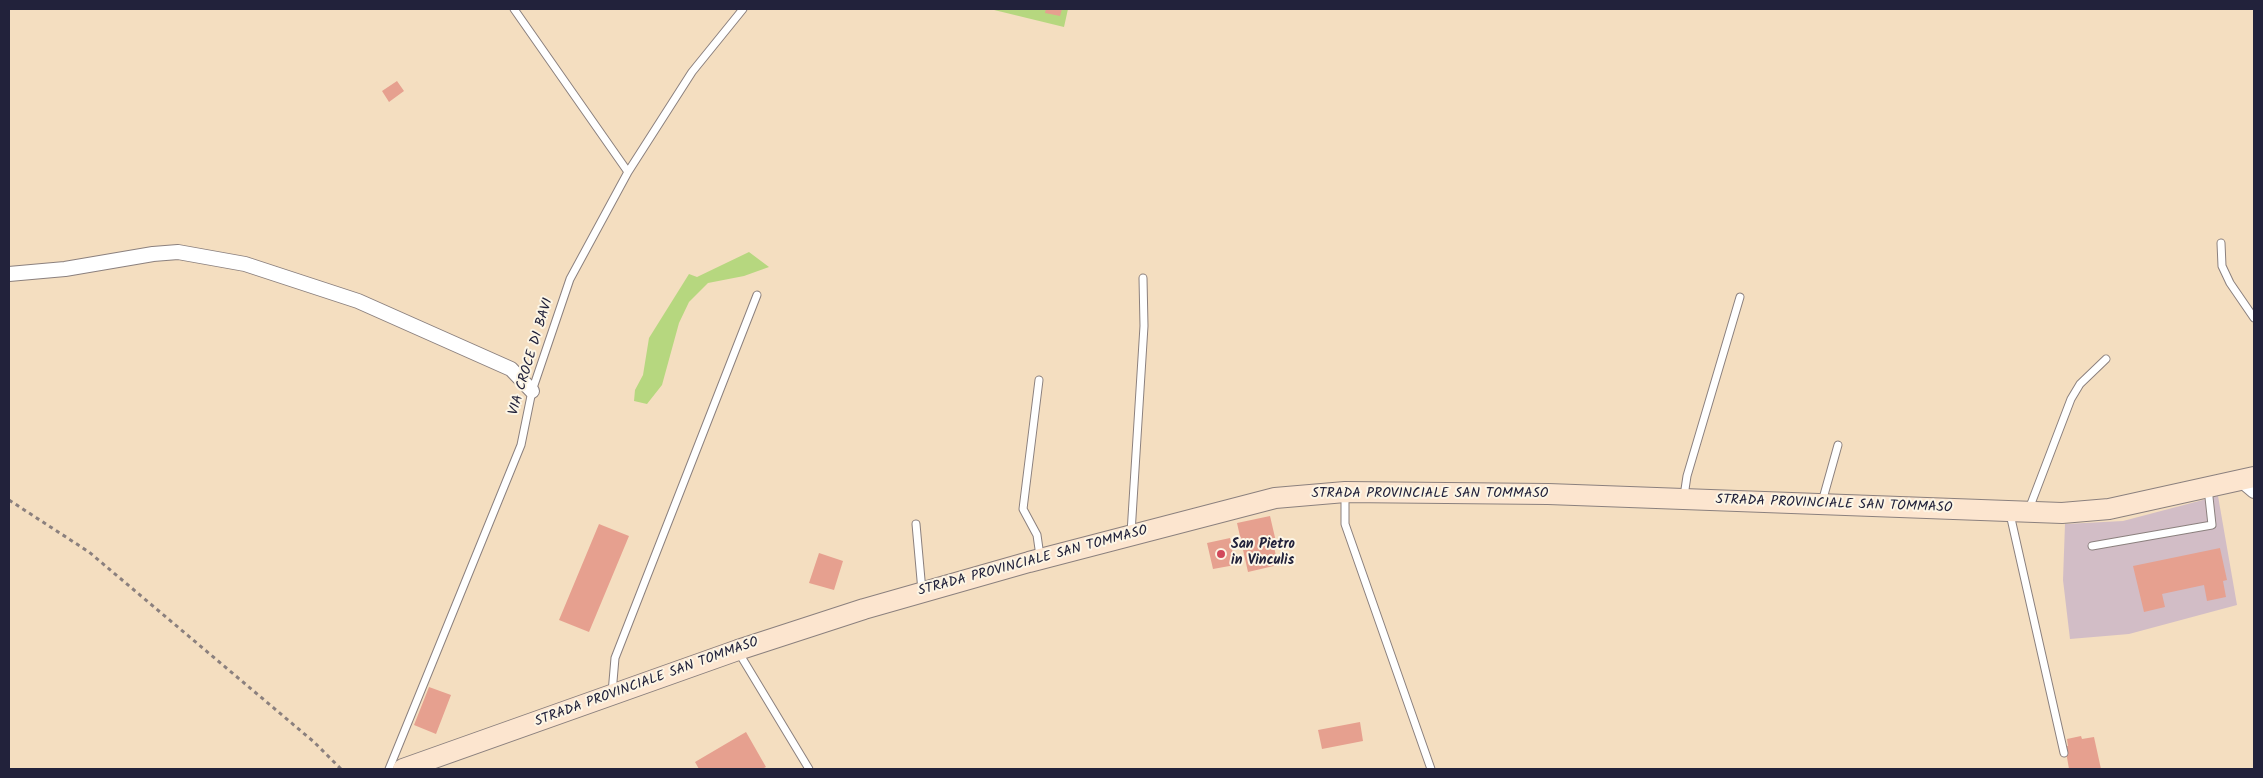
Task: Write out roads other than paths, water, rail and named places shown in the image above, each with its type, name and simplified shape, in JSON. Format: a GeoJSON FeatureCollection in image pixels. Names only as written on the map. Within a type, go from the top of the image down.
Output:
{"type":"FeatureCollection","features":[{"type":"Feature","properties":{"kind":"street"},"geometry":{"type":"LineString","coordinates":[[9,274],[65,269],[153,254],[178,252],[245,264],[358,300],[511,369],[532,391]]}},
{"type":"Feature","properties":{"kind":"street","name":"STRADA PROVINCIALE SAN TOMMASO"},"geometry":{"type":"LineString","coordinates":[[410,768],[738,650],[864,609],[1041,559],[1275,498],[1345,492],[1548,494],[2062,513],[2109,510],[2208,488],[2250,483]]}},
{"type":"Feature","properties":{"kind":"lane"},"geometry":{"type":"LineString","coordinates":[[514,9],[628,172]]}},
{"type":"Feature","properties":{"kind":"lane","name":"VIA CROCE DI BAVI"},"geometry":{"type":"LineString","coordinates":[[389,769],[521,445],[532,391],[570,279],[628,172],[694,67],[743,9]]}},
{"type":"Feature","properties":{"kind":"lane"},"geometry":{"type":"LineString","coordinates":[[2220,243],[2222,266],[2230,283],[2254,318]]}},
{"type":"Feature","properties":{"kind":"lane"},"geometry":{"type":"LineString","coordinates":[[1131,536],[1144,326],[1143,278]]}},
{"type":"Feature","properties":{"kind":"lane"},"geometry":{"type":"LineString","coordinates":[[612,696],[614,658],[757,295]]}},
{"type":"Feature","properties":{"kind":"lane"},"geometry":{"type":"LineString","coordinates":[[1683,499],[1687,476],[1740,297]]}},
{"type":"Feature","properties":{"kind":"lane"},"geometry":{"type":"LineString","coordinates":[[2064,752],[2018,511],[2080,384],[2092,370],[2106,359]]}},
{"type":"Feature","properties":{"kind":"lane"},"geometry":{"type":"LineString","coordinates":[[1039,380],[1023,509],[1038,535],[1041,559]]}},
{"type":"Feature","properties":{"kind":"lane"},"geometry":{"type":"LineString","coordinates":[[1822,504],[1838,445]]}},
{"type":"Feature","properties":{"kind":"lane"},"geometry":{"type":"LineString","coordinates":[[2092,546],[2212,525],[2208,488]]}},
{"type":"Feature","properties":{"kind":"lane"},"geometry":{"type":"LineString","coordinates":[[1345,492],[1345,524],[1431,769]]}},
{"type":"Feature","properties":{"kind":"lane"},"geometry":{"type":"LineString","coordinates":[[916,524],[922,592]]}},
{"type":"Feature","properties":{"kind":"lane"},"geometry":{"type":"LineString","coordinates":[[738,650],[809,769]]}},
{"type":"Feature","properties":{"kind":"place","name":"San Pietro in Vinculis"},"geometry":{"type":"Point","coordinates":[1221,554]}}]}
